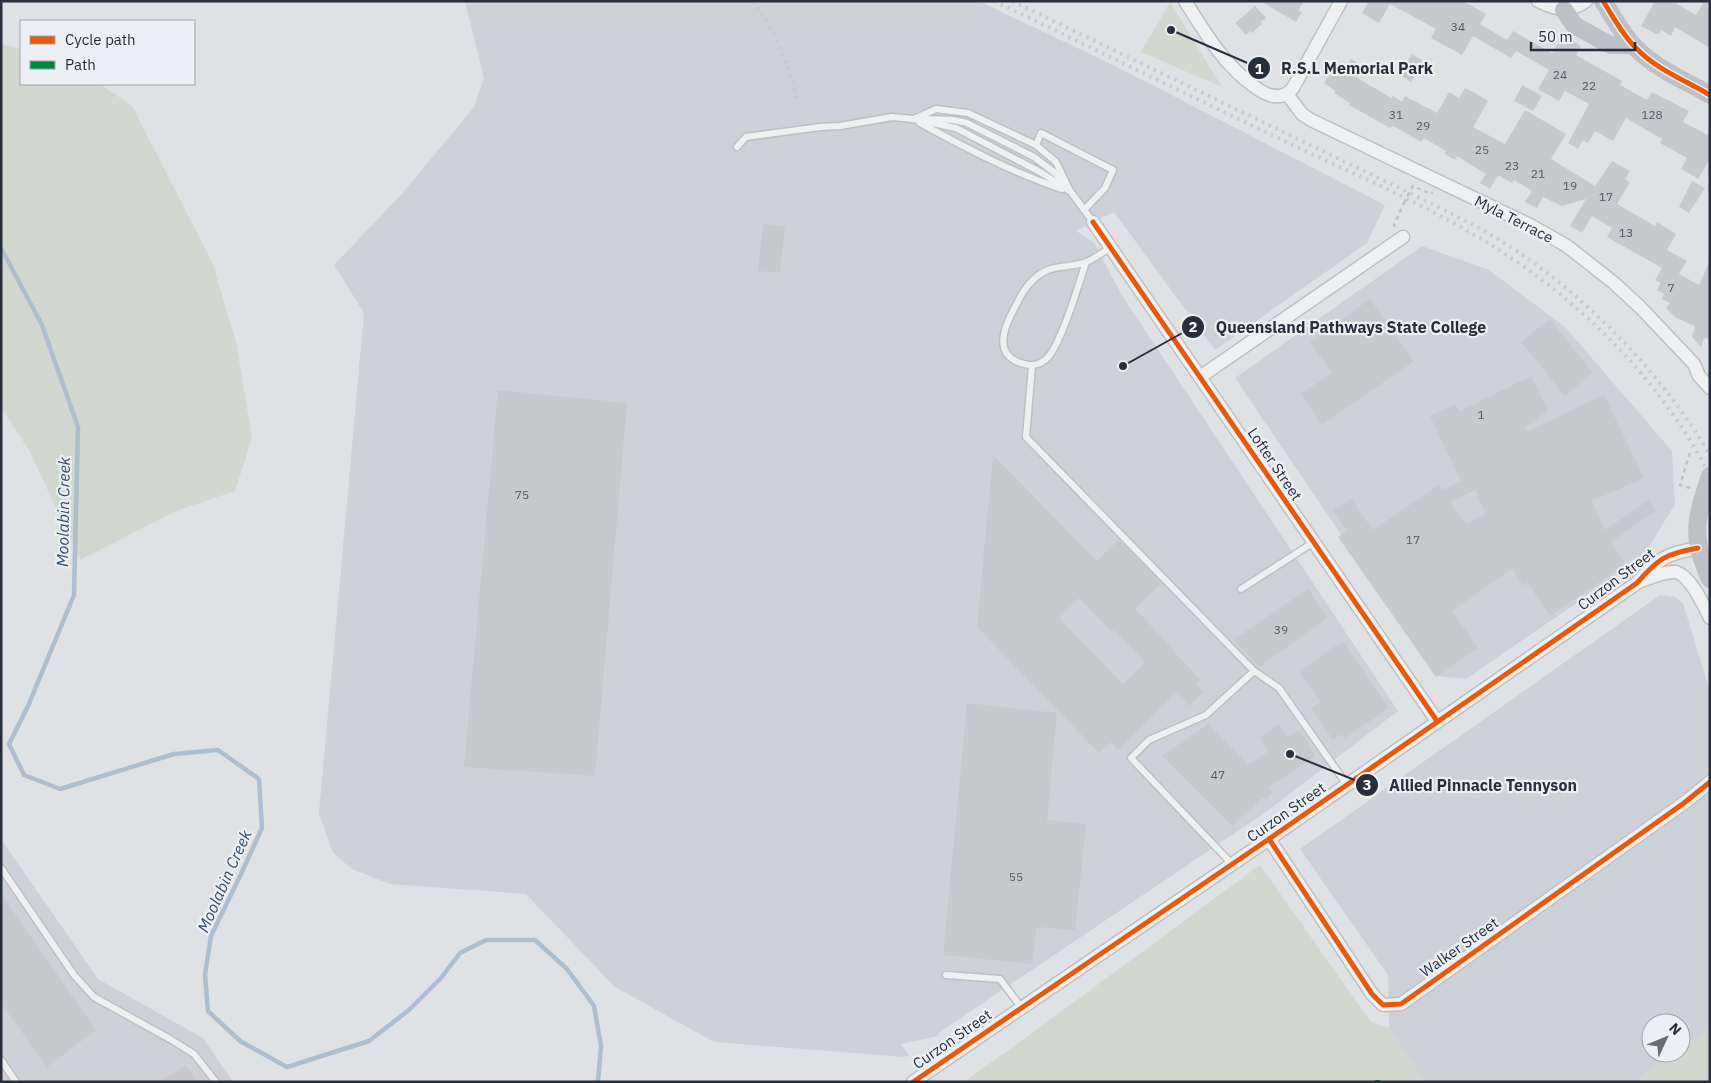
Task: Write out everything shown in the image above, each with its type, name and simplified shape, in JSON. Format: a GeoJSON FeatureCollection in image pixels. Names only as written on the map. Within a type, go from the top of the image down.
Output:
{"type":"FeatureCollection","features":[{"type":"Feature","properties":{"kind":"main road"},"geometry":{"type":"LineString","coordinates":[[1603,1],[1633,45],[1651,62],[1710,95]]}},
{"type":"Feature","properties":{"kind":"main road"},"geometry":{"type":"LineString","coordinates":[[1564,10],[1574,25],[1610,45],[1633,45]]}},
{"type":"Feature","properties":{"kind":"main road"},"geometry":{"type":"LineString","coordinates":[[1704,483],[1697,525],[1698,548],[1710,580]]}},
{"type":"Feature","properties":{"kind":"street"},"geometry":{"type":"LineString","coordinates":[[1185,1],[1222,57],[1236,73],[1265,94],[1277,97],[1291,91],[1341,1]]}},
{"type":"Feature","properties":{"kind":"street"},"geometry":{"type":"LineString","coordinates":[[1538,1],[1553,8],[1564,10],[1578,7],[1586,1]]}},
{"type":"Feature","properties":{"kind":"street","name":"Myla Terrace"},"geometry":{"type":"LineString","coordinates":[[1287,94],[1302,114],[1311,120],[1532,226],[1559,241],[1614,283],[1646,314],[1694,364],[1699,376],[1710,388]]}},
{"type":"Feature","properties":{"kind":"street","name":"Lofter Street"},"geometry":{"type":"LineString","coordinates":[[1093,222],[1437,722]]}},
{"type":"Feature","properties":{"kind":"street"},"geometry":{"type":"LineString","coordinates":[[1200,377],[1403,238]]}},
{"type":"Feature","properties":{"kind":"street","name":"Curzon Street"},"geometry":{"type":"LineString","coordinates":[[912,1082],[1437,722],[1637,582],[1653,564],[1674,553],[1698,548]]}},
{"type":"Feature","properties":{"kind":"street","name":"Curzon Street"},"geometry":{"type":"LineString","coordinates":[[1637,582],[1663,574],[1675,572],[1680,574],[1689,582],[1710,618]]}},
{"type":"Feature","properties":{"kind":"street","name":"Walker Street"},"geometry":{"type":"LineString","coordinates":[[1269,839],[1372,994],[1382,1005],[1401,1004],[1684,803],[1710,782]]}},
{"type":"Feature","properties":{"kind":"lane"},"geometry":{"type":"LineString","coordinates":[[913,119],[936,109],[968,112],[1036,145],[1056,162],[1071,192]]}},
{"type":"Feature","properties":{"kind":"lane"},"geometry":{"type":"LineString","coordinates":[[737,147],[746,137],[840,126],[892,117],[954,120],[967,123],[1034,157],[1055,173],[1093,222]]}},
{"type":"Feature","properties":{"kind":"lane"},"geometry":{"type":"LineString","coordinates":[[913,119],[956,128],[1042,173],[1071,192]]}},
{"type":"Feature","properties":{"kind":"lane"},"geometry":{"type":"LineString","coordinates":[[913,119],[952,141],[1032,179],[1071,192]]}},
{"type":"Feature","properties":{"kind":"lane"},"geometry":{"type":"LineString","coordinates":[[1036,145],[1041,133],[1113,170],[1105,188],[1084,210]]}},
{"type":"Feature","properties":{"kind":"lane"},"geometry":{"type":"LineString","coordinates":[[1086,262],[1058,344],[1046,360],[1032,366],[1020,362],[1007,354],[1003,345],[1003,335],[1006,324],[1025,287],[1037,276],[1051,268],[1086,262],[1111,248]]}},
{"type":"Feature","properties":{"kind":"lane"},"geometry":{"type":"LineString","coordinates":[[1032,366],[1026,437],[1254,671],[1279,688],[1347,784]]}},
{"type":"Feature","properties":{"kind":"lane"},"geometry":{"type":"LineString","coordinates":[[1241,589],[1314,542]]}},
{"type":"Feature","properties":{"kind":"lane"},"geometry":{"type":"LineString","coordinates":[[1232,864],[1131,758],[1149,740],[1206,715],[1254,671]]}},
{"type":"Feature","properties":{"kind":"lane"},"geometry":{"type":"LineString","coordinates":[[1,868],[74,975],[94,997],[170,1038],[194,1054],[216,1082]]}},
{"type":"Feature","properties":{"kind":"lane"},"geometry":{"type":"LineString","coordinates":[[946,975],[1000,979],[1020,1007]]}},
{"type":"Feature","properties":{"kind":"lane"},"geometry":{"type":"LineString","coordinates":[[1,1060],[16,1082]]}},
{"type":"Feature","properties":{"kind":"path"},"geometry":{"type":"LineString","coordinates":[[1394,225],[1413,186],[1431,194]]}},
{"type":"Feature","properties":{"kind":"path"},"geometry":{"type":"LineString","coordinates":[[1691,449],[1680,485],[1704,483]]}},
{"type":"Feature","properties":{"kind":"shaded area"},"geometry":{"type":"Polygon","coordinates":[[[465,1],[979,1],[1113,65],[1385,205],[1367,243],[1215,350],[1114,212],[1076,231],[1094,242],[1121,294],[1398,711],[1266,812],[940,1032],[938,1036],[901,1044],[909,1055],[904,1057],[714,1042],[615,987],[526,894],[390,884],[352,869],[333,853],[319,813],[364,313],[334,265],[400,196],[474,107],[484,78],[465,1]]]}},
{"type":"Feature","properties":{"kind":"shaded area"},"geometry":{"type":"Polygon","coordinates":[[[1170,2],[1222,87],[1141,52],[1170,2]]]}},
{"type":"Feature","properties":{"kind":"shaded area"},"geometry":{"type":"Polygon","coordinates":[[[1,44],[20,49],[20,85],[101,85],[132,106],[212,262],[236,342],[252,438],[235,491],[176,511],[80,560],[30,452],[1,407],[1,44]]]}},
{"type":"Feature","properties":{"kind":"shaded area"},"geometry":{"type":"Polygon","coordinates":[[[1422,246],[1489,270],[1565,327],[1672,451],[1675,504],[1642,558],[1466,679],[1437,676],[1235,378],[1422,246]]]}},
{"type":"Feature","properties":{"kind":"shaded area"},"geometry":{"type":"Polygon","coordinates":[[[1660,595],[1675,597],[1683,603],[1710,692],[1710,1029],[1691,1042],[1691,1013],[1641,1013],[1641,1063],[1661,1063],[1634,1082],[1425,1082],[1389,1028],[1388,975],[1300,849],[1660,595]]]}},
{"type":"Feature","properties":{"kind":"shaded area"},"geometry":{"type":"Polygon","coordinates":[[[1,839],[98,979],[203,1038],[233,1082],[1,1082],[1,839]]]}},
{"type":"Feature","properties":{"kind":"shaded area"},"geometry":{"type":"Polygon","coordinates":[[[1260,865],[1371,1022],[1389,1028],[1425,1082],[963,1082],[1009,1050],[1260,865]]]}},
{"type":"Feature","properties":{"kind":"shaded area"},"geometry":{"type":"Polygon","coordinates":[[[1710,1029],[1710,1082],[1634,1082],[1661,1063],[1691,1063],[1691,1042],[1710,1029]]]}},
{"type":"Feature","properties":{"kind":"building"},"geometry":{"type":"Polygon","coordinates":[[[1260,1],[1304,1],[1298,11],[1302,12],[1296,22],[1260,1]]]}},
{"type":"Feature","properties":{"kind":"building"},"geometry":{"type":"Polygon","coordinates":[[[1369,1],[1463,1],[1486,14],[1480,24],[1507,40],[1513,31],[1552,53],[1563,35],[1581,46],[1576,55],[1622,81],[1620,85],[1647,100],[1652,92],[1689,111],[1683,122],[1710,136],[1710,159],[1698,179],[1681,169],[1687,158],[1660,143],[1662,139],[1626,118],[1613,141],[1595,131],[1588,143],[1583,140],[1578,149],[1568,143],[1589,104],[1565,91],[1559,101],[1538,89],[1549,70],[1516,51],[1511,58],[1473,36],[1462,55],[1431,38],[1436,29],[1390,4],[1379,23],[1362,13],[1369,1]]]}},
{"type":"Feature","properties":{"kind":"building"},"geometry":{"type":"Polygon","coordinates":[[[1655,1],[1672,1],[1696,15],[1704,1],[1710,1],[1710,48],[1675,27],[1671,36],[1661,30],[1659,34],[1656,34],[1641,26],[1655,1]]]}},
{"type":"Feature","properties":{"kind":"building"},"geometry":{"type":"Polygon","coordinates":[[[1255,6],[1266,18],[1252,33],[1250,31],[1246,35],[1235,23],[1255,6]]]}},
{"type":"Feature","properties":{"kind":"building"},"geometry":{"type":"Polygon","coordinates":[[[1412,54],[1423,61],[1411,82],[1400,75],[1412,54]]]}},
{"type":"Feature","properties":{"kind":"building"},"geometry":{"type":"Polygon","coordinates":[[[1351,59],[1362,66],[1356,77],[1391,98],[1393,96],[1402,102],[1405,96],[1437,113],[1449,92],[1459,98],[1465,88],[1475,93],[1488,101],[1473,127],[1505,144],[1525,110],[1566,134],[1551,159],[1595,186],[1612,161],[1630,171],[1625,179],[1630,182],[1617,204],[1655,226],[1657,222],[1676,234],[1667,250],[1687,261],[1679,274],[1699,285],[1710,261],[1710,339],[1704,338],[1701,347],[1692,337],[1695,326],[1676,318],[1666,308],[1670,303],[1662,299],[1664,294],[1657,290],[1661,283],[1655,280],[1662,268],[1607,237],[1612,228],[1592,216],[1582,233],[1570,226],[1586,199],[1562,206],[1543,197],[1537,208],[1525,202],[1532,191],[1514,180],[1512,183],[1498,175],[1490,189],[1480,183],[1486,174],[1457,156],[1455,160],[1445,154],[1446,151],[1424,138],[1421,142],[1397,128],[1392,126],[1390,128],[1349,105],[1350,103],[1334,93],[1335,91],[1324,83],[1330,73],[1333,75],[1337,69],[1343,72],[1351,59]]]}},
{"type":"Feature","properties":{"kind":"building"},"geometry":{"type":"Polygon","coordinates":[[[1522,85],[1542,96],[1533,111],[1514,101],[1522,85]]]}},
{"type":"Feature","properties":{"kind":"building"},"geometry":{"type":"Polygon","coordinates":[[[1692,181],[1705,188],[1689,213],[1679,207],[1692,181]]]}},
{"type":"Feature","properties":{"kind":"building"},"geometry":{"type":"Polygon","coordinates":[[[763,224],[785,226],[780,273],[758,271],[763,224]]]}},
{"type":"Feature","properties":{"kind":"building"},"geometry":{"type":"Polygon","coordinates":[[[1370,299],[1414,361],[1322,425],[1301,394],[1332,373],[1310,342],[1370,299]]]}},
{"type":"Feature","properties":{"kind":"building"},"geometry":{"type":"Polygon","coordinates":[[[1550,319],[1593,373],[1565,396],[1521,342],[1550,319]]]}},
{"type":"Feature","properties":{"kind":"building"},"geometry":{"type":"Polygon","coordinates":[[[1531,376],[1548,410],[1525,428],[1528,431],[1604,395],[1644,478],[1592,501],[1605,530],[1649,500],[1656,510],[1611,542],[1626,564],[1550,616],[1527,582],[1523,586],[1513,568],[1452,611],[1478,648],[1436,677],[1338,537],[1347,531],[1333,511],[1351,499],[1373,530],[1439,485],[1442,490],[1461,481],[1430,416],[1455,404],[1460,411],[1531,376]],[[1475,490],[1450,502],[1466,524],[1486,514],[1475,490]]]}},
{"type":"Feature","properties":{"kind":"building"},"geometry":{"type":"Polygon","coordinates":[[[498,390],[627,403],[595,776],[464,767],[498,390]]]}},
{"type":"Feature","properties":{"kind":"building"},"geometry":{"type":"Polygon","coordinates":[[[993,455],[1097,561],[1119,540],[1162,583],[1135,609],[1201,680],[1196,684],[1203,692],[1189,706],[1176,693],[1118,750],[1111,742],[1099,753],[977,627],[993,455]],[[1079,598],[1059,618],[1123,684],[1145,662],[1114,630],[1112,632],[1079,598]]]}},
{"type":"Feature","properties":{"kind":"building"},"geometry":{"type":"Polygon","coordinates":[[[1308,589],[1328,618],[1259,667],[1233,640],[1308,589]]]}},
{"type":"Feature","properties":{"kind":"building"},"geometry":{"type":"Polygon","coordinates":[[[1343,641],[1389,708],[1345,738],[1342,734],[1333,740],[1311,708],[1321,702],[1299,671],[1343,641]]]}},
{"type":"Feature","properties":{"kind":"building"},"geometry":{"type":"Polygon","coordinates":[[[967,703],[1057,713],[1047,820],[1086,824],[1075,930],[1037,927],[1032,964],[943,955],[967,703]]]}},
{"type":"Feature","properties":{"kind":"building"},"geometry":{"type":"Polygon","coordinates":[[[1208,724],[1248,765],[1268,752],[1259,738],[1279,724],[1288,738],[1299,730],[1316,756],[1269,787],[1273,792],[1266,800],[1263,797],[1232,826],[1162,756],[1208,724]]]}},
{"type":"Feature","properties":{"kind":"building"},"geometry":{"type":"Polygon","coordinates":[[[1,894],[96,1030],[47,1067],[1,1003],[1,894]]]}},
{"type":"Feature","properties":{"kind":"building"},"geometry":{"type":"Polygon","coordinates":[[[186,1065],[197,1082],[160,1082],[186,1065]]]}},
{"type":"Feature","properties":{"kind":"waterway","name":"Moolabin Creek"},"geometry":{"type":"LineString","coordinates":[[1,248],[42,325],[78,427],[74,595],[28,706],[9,744],[24,775],[60,789],[174,754],[218,750],[259,779],[262,828],[211,936],[205,975],[208,1011],[240,1041],[287,1067],[369,1041],[409,1010],[441,978],[460,953],[486,940],[535,940],[567,969],[594,1006],[601,1046],[598,1082]]}},
{"type":"Feature","properties":{"kind":"railway"},"geometry":{"type":"LineString","coordinates":[[753,1],[775,36],[798,101]]}},
{"type":"Feature","properties":{"kind":"railway"},"geometry":{"type":"LineString","coordinates":[[994,1],[1415,203],[1496,248],[1560,294],[1618,348],[1645,377],[1669,409],[1691,442],[1710,476]]}},
{"type":"Feature","properties":{"kind":"railway"},"geometry":{"type":"LineString","coordinates":[[1012,1],[1422,199],[1509,246],[1575,296],[1626,344],[1671,398],[1692,426],[1710,455]]}},
{"type":"Feature","properties":{"kind":"marked path"},"geometry":{"type":"LineString","coordinates":[[1375,1082],[1380,1082]]}},
{"type":"Feature","properties":{"kind":"cycle path"},"geometry":{"type":"LineString","coordinates":[[1603,1],[1627,38],[1645,56],[1662,69],[1710,95]]}},
{"type":"Feature","properties":{"kind":"cycle path"},"geometry":{"type":"LineString","coordinates":[[1093,222],[1437,721]]}},
{"type":"Feature","properties":{"kind":"cycle path"},"geometry":{"type":"LineString","coordinates":[[913,1082],[1269,839],[1637,583],[1663,558],[1678,552],[1698,548]]}},
{"type":"Feature","properties":{"kind":"cycle path"},"geometry":{"type":"LineString","coordinates":[[1269,839],[1372,994],[1383,1005],[1401,1004],[1684,803],[1710,782]]}},
{"type":"Feature","properties":{"kind":"place","name":"R.S.L Memorial Park"},"geometry":{"type":"Point","coordinates":[1171,30]}},
{"type":"Feature","properties":{"kind":"place","name":"Queensland Pathways State College"},"geometry":{"type":"Point","coordinates":[1123,366]}},
{"type":"Feature","properties":{"kind":"place","name":"Allied Pinnacle Tennyson"},"geometry":{"type":"Point","coordinates":[1290,754]}}]}
